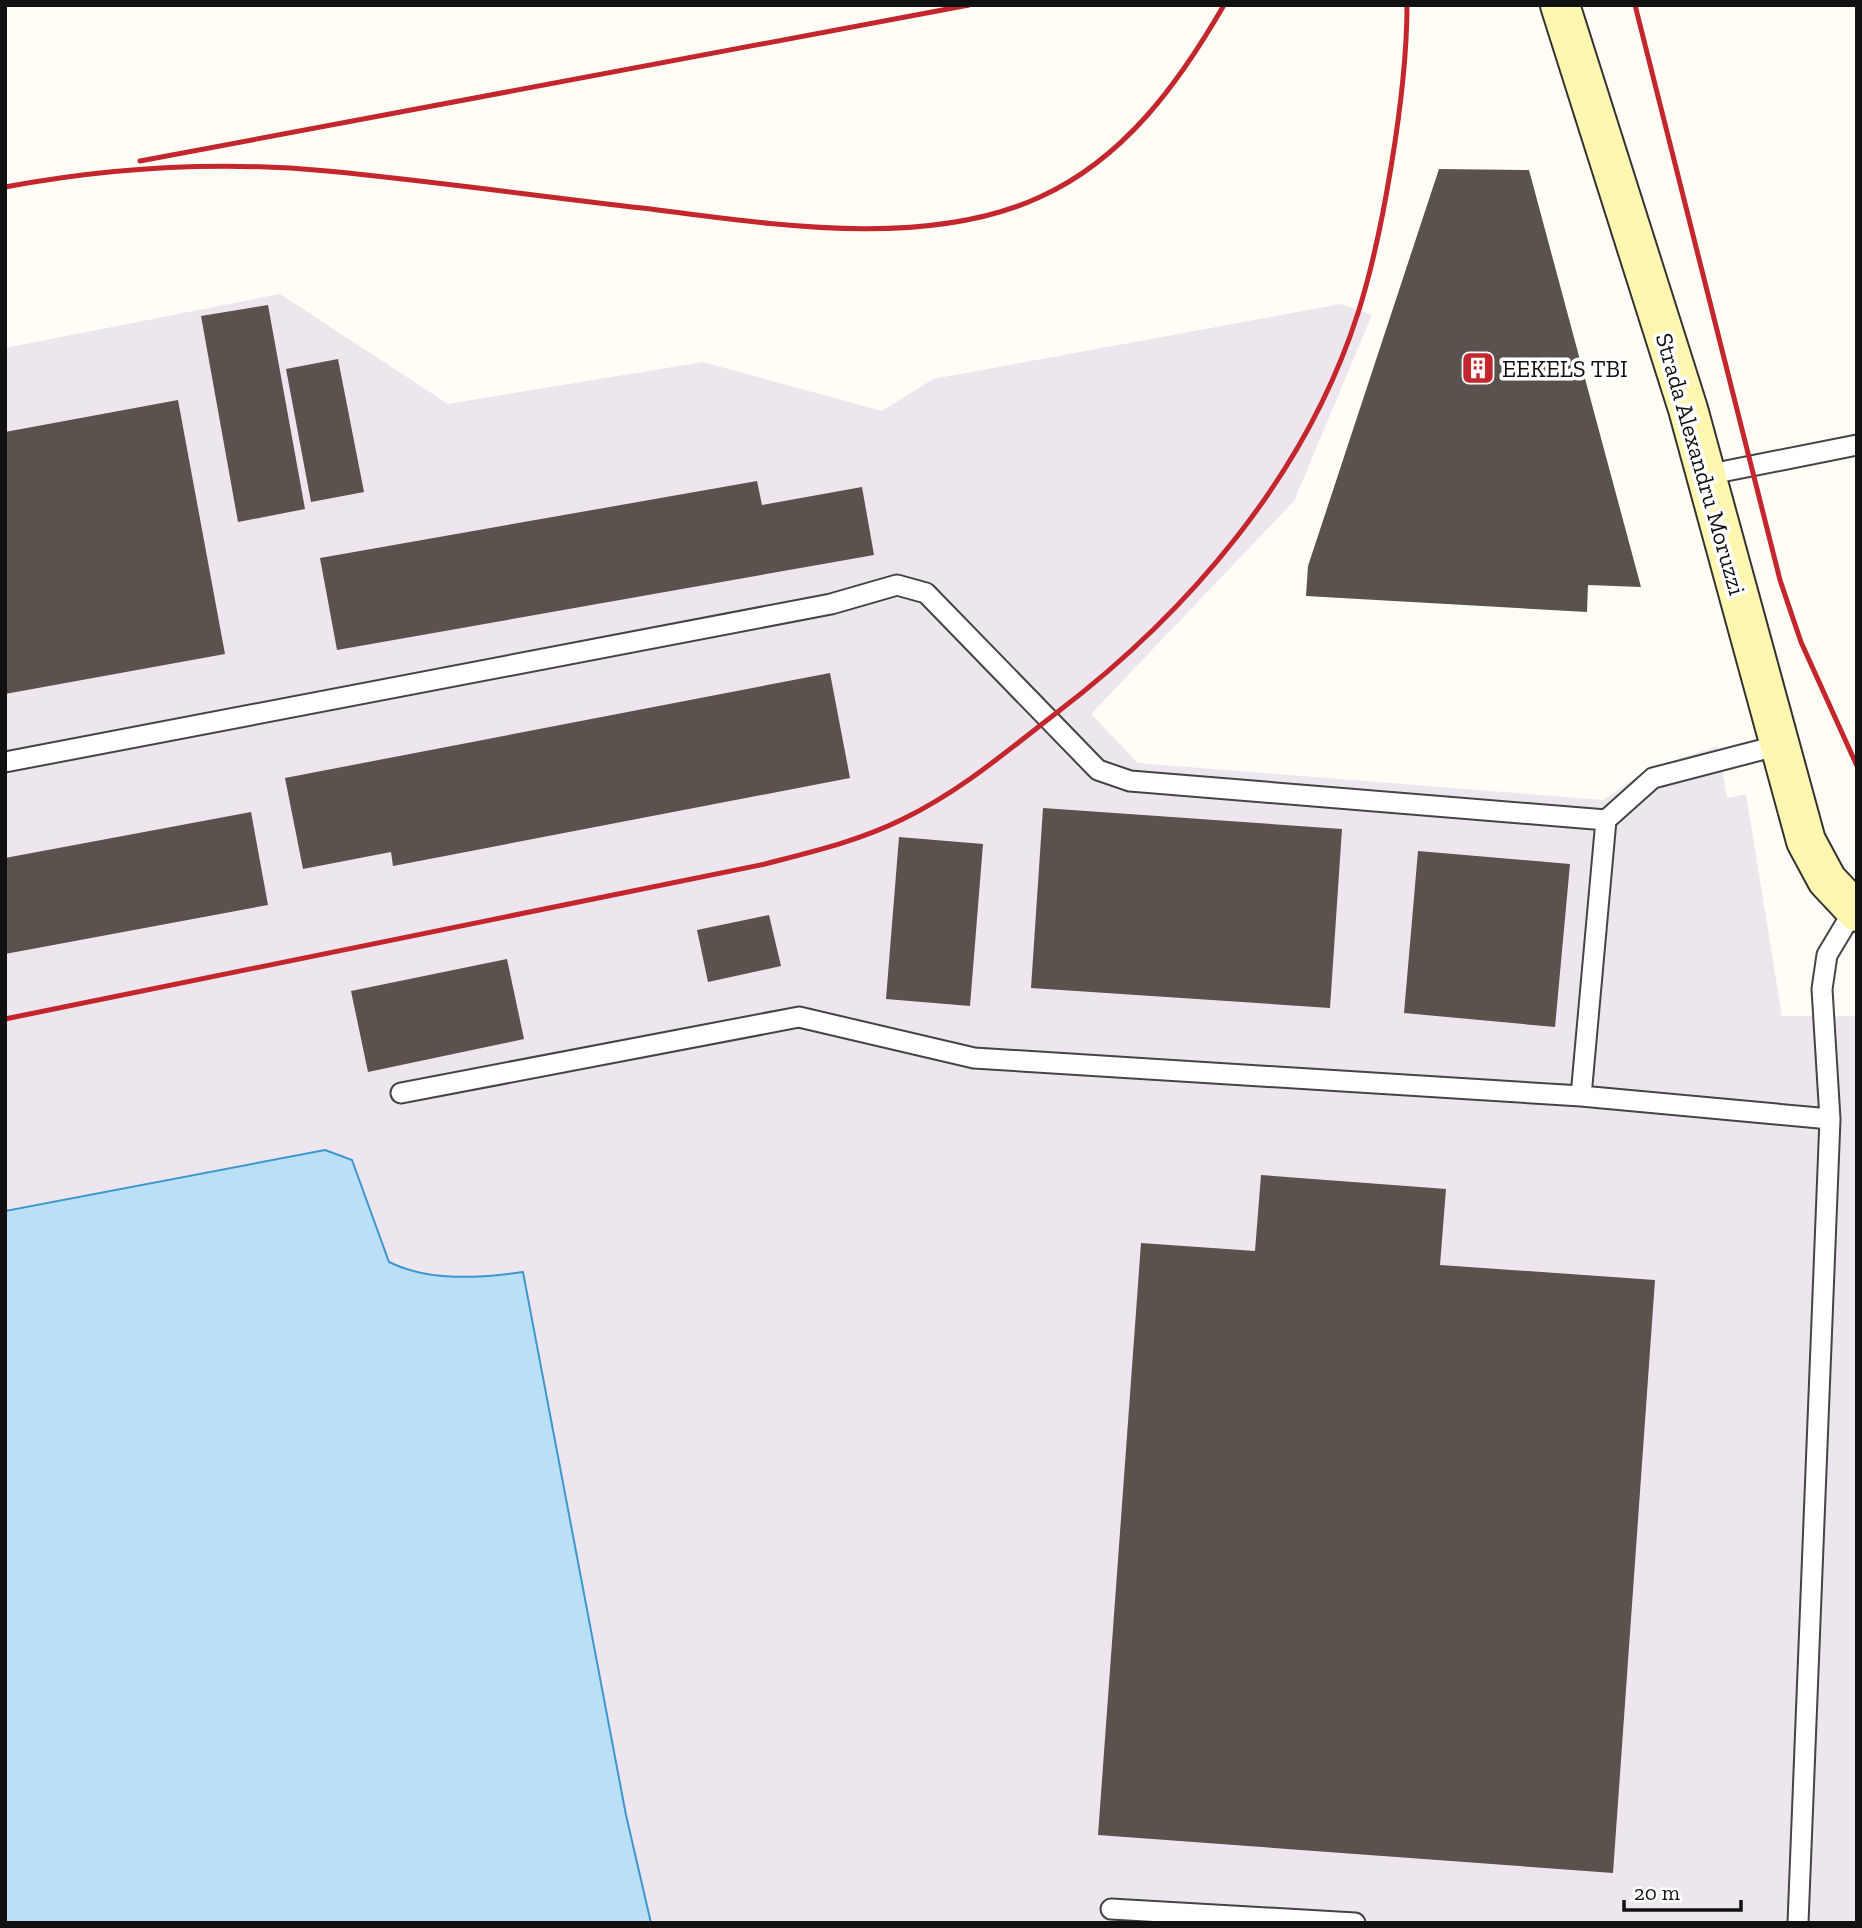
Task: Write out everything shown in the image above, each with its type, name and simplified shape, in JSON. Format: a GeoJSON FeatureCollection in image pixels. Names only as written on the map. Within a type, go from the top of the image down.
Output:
{"type":"FeatureCollection","features":[{"type":"Feature","properties":{"kind":"street","name":"Strada Alexandru Moruzzi"},"geometry":{"type":"LineString","coordinates":[[1560,5],[1706,475],[1807,841],[1827,880],[1855,911]]}},
{"type":"Feature","properties":{"kind":"lane"},"geometry":{"type":"LineString","coordinates":[[1706,475],[1857,445]]}},
{"type":"Feature","properties":{"kind":"lane"},"geometry":{"type":"LineString","coordinates":[[5,762],[831,604],[897,585],[926,593],[1098,770],[1130,781],[1606,820]]}},
{"type":"Feature","properties":{"kind":"lane"},"geometry":{"type":"LineString","coordinates":[[1581,1096],[1606,820],[1653,778],[1780,746]]}},
{"type":"Feature","properties":{"kind":"lane"},"geometry":{"type":"LineString","coordinates":[[1797,1923],[1830,1119],[1822,989],[1827,955],[1855,911]]}},
{"type":"Feature","properties":{"kind":"lane"},"geometry":{"type":"LineString","coordinates":[[401,1093],[799,1017],[974,1058],[1581,1096],[1830,1119]]}},
{"type":"Feature","properties":{"kind":"lane"},"geometry":{"type":"LineString","coordinates":[[1111,1909],[1355,1923]]}},
{"type":"Feature","properties":{"kind":"shaded area"},"geometry":{"type":"Polygon","coordinates":[[[280,294],[448,404],[703,362],[882,411],[933,379],[1341,304],[1372,315],[1294,501],[1091,714],[1138,763],[1603,800],[1648,769],[1718,746],[1727,798],[1746,794],[1782,1016],[1857,1016],[1857,1923],[5,1923],[5,348],[280,294]]]}},
{"type":"Feature","properties":{"kind":"water"},"geometry":{"type":"Polygon","coordinates":[[[325,1150],[352,1160],[389,1262],[437,1276],[472,1277],[523,1272],[626,1815],[651,1923],[5,1923],[5,1211],[325,1150]]]}},
{"type":"Feature","properties":{"kind":"building","name":"EEKELS TBI"},"geometry":{"type":"Polygon","coordinates":[[[1439,169],[1529,170],[1641,587],[1588,585],[1587,612],[1306,596],[1308,566],[1439,169]]]}},
{"type":"Feature","properties":{"kind":"building"},"geometry":{"type":"Polygon","coordinates":[[[268,305],[305,509],[238,522],[201,316],[268,305]]]}},
{"type":"Feature","properties":{"kind":"building"},"geometry":{"type":"Polygon","coordinates":[[[338,359],[364,492],[311,502],[286,369],[338,359]]]}},
{"type":"Feature","properties":{"kind":"building"},"geometry":{"type":"Polygon","coordinates":[[[178,400],[225,654],[5,694],[5,432],[178,400]]]}},
{"type":"Feature","properties":{"kind":"building"},"geometry":{"type":"Polygon","coordinates":[[[757,481],[762,505],[862,487],[874,555],[337,650],[320,558],[757,481]]]}},
{"type":"Feature","properties":{"kind":"building"},"geometry":{"type":"Polygon","coordinates":[[[830,673],[850,778],[393,866],[391,852],[303,869],[285,778],[830,673]]]}},
{"type":"Feature","properties":{"kind":"building"},"geometry":{"type":"Polygon","coordinates":[[[1043,808],[1342,829],[1330,1008],[1031,988],[1043,808]]]}},
{"type":"Feature","properties":{"kind":"building"},"geometry":{"type":"Polygon","coordinates":[[[251,812],[268,905],[5,954],[5,858],[251,812]]]}},
{"type":"Feature","properties":{"kind":"building"},"geometry":{"type":"Polygon","coordinates":[[[899,837],[983,844],[970,1006],[886,999],[899,837]]]}},
{"type":"Feature","properties":{"kind":"building"},"geometry":{"type":"Polygon","coordinates":[[[1418,851],[1570,864],[1555,1027],[1404,1013],[1418,851]]]}},
{"type":"Feature","properties":{"kind":"building"},"geometry":{"type":"Polygon","coordinates":[[[769,915],[781,966],[708,982],[697,930],[769,915]]]}},
{"type":"Feature","properties":{"kind":"building"},"geometry":{"type":"Polygon","coordinates":[[[507,959],[524,1039],[368,1072],[351,991],[507,959]]]}},
{"type":"Feature","properties":{"kind":"building"},"geometry":{"type":"Polygon","coordinates":[[[1261,1175],[1446,1189],[1440,1265],[1655,1280],[1613,1873],[1098,1835],[1141,1243],[1255,1251],[1261,1175]]]}},
{"type":"Feature","properties":{"kind":"railway"},"geometry":{"type":"LineString","coordinates":[[140,161],[969,5]]}},
{"type":"Feature","properties":{"kind":"railway"},"geometry":{"type":"LineString","coordinates":[[5,187],[125,171],[246,166],[406,179],[791,225],[895,228],[946,224],[994,214],[1040,197],[1098,162],[1147,116],[1168,90],[1224,5]]}},
{"type":"Feature","properties":{"kind":"railway"},"geometry":{"type":"LineString","coordinates":[[5,1019],[765,864],[835,845],[886,827],[943,797],[982,771],[1104,674],[1151,632],[1196,586],[1237,537],[1274,485],[1307,430],[1336,373],[1358,313],[1373,259],[1400,107],[1407,5]]}},
{"type":"Feature","properties":{"kind":"railway"},"geometry":{"type":"LineString","coordinates":[[1635,5],[1780,580],[1801,642],[1857,766]]}},
{"type":"Feature","properties":{"kind":"place","name":"EEKELS TBI"},"geometry":{"type":"Point","coordinates":[1478,368]}}]}
